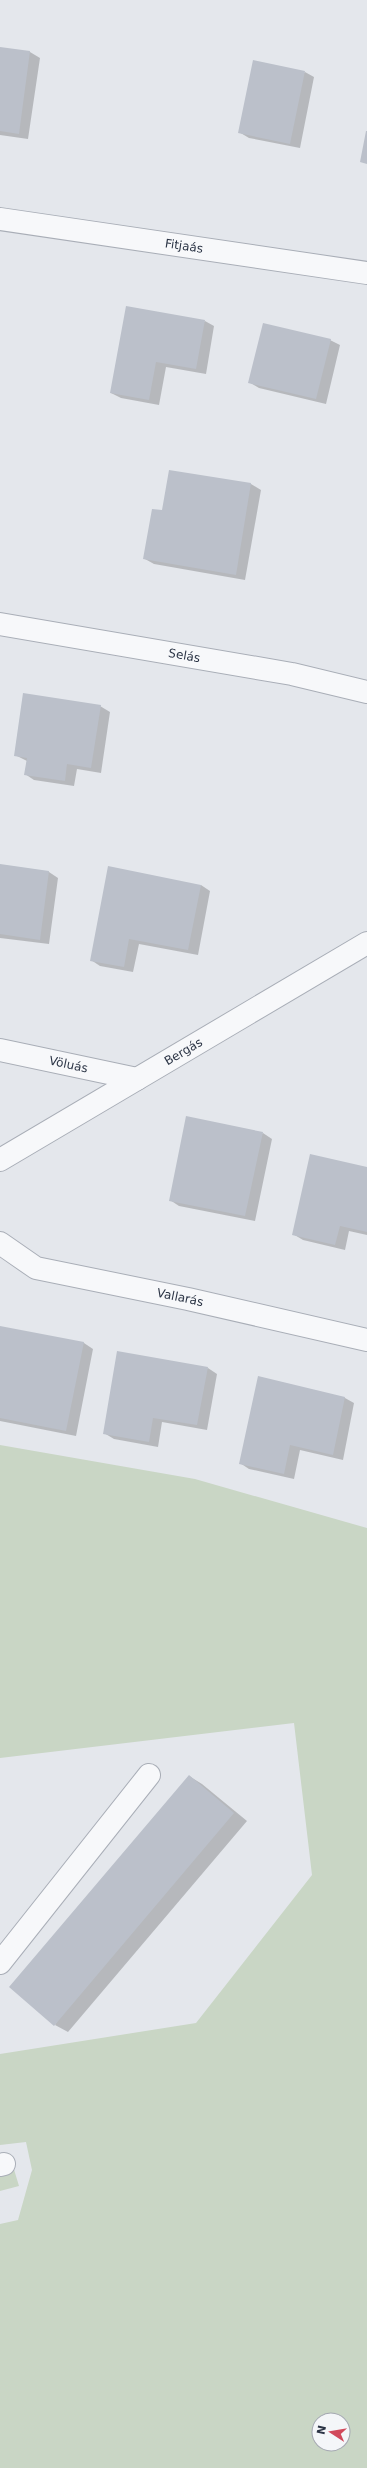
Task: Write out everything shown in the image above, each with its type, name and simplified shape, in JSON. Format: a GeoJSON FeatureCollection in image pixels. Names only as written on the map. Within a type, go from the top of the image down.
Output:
{"type":"FeatureCollection","features":[{"type":"Feature","properties":{"kind":"street","name":"Fitjaás"},"geometry":{"type":"LineString","coordinates":[[0,219],[367,273]]}},
{"type":"Feature","properties":{"kind":"street","name":"Selás"},"geometry":{"type":"LineString","coordinates":[[0,624],[292,674],[367,692]]}},
{"type":"Feature","properties":{"kind":"street","name":"Bergás"},"geometry":{"type":"LineString","coordinates":[[0,1160],[367,943]]}},
{"type":"Feature","properties":{"kind":"street","name":"Völuás"},"geometry":{"type":"LineString","coordinates":[[0,1050],[137,1079]]}},
{"type":"Feature","properties":{"kind":"street","name":"Vallarás"},"geometry":{"type":"LineString","coordinates":[[0,1243],[36,1268],[188,1299],[367,1340]]}},
{"type":"Feature","properties":{"kind":"street"},"geometry":{"type":"LineString","coordinates":[[0,1963],[150,1775]]}},
{"type":"Feature","properties":{"kind":"green space"},"geometry":{"type":"Polygon","coordinates":[[[0,1445],[195,1479],[367,1528],[367,2468],[0,2468],[0,2224],[18,2220],[32,2170],[26,2142],[0,2145],[0,2054],[196,2023],[312,1875],[294,1723],[0,1758],[0,1445]]]}},
{"type":"Feature","properties":{"kind":"green space"},"geometry":{"type":"Polygon","coordinates":[[[9,2153],[19,2186],[0,2191],[0,2156],[9,2153]]]}},
{"type":"Feature","properties":{"kind":"building"},"geometry":{"type":"Polygon","coordinates":[[[0,47],[30,51],[19,134],[0,131],[0,47]]]}},
{"type":"Feature","properties":{"kind":"building"},"geometry":{"type":"Polygon","coordinates":[[[253,60],[305,71],[290,144],[238,133],[253,60]]]}},
{"type":"Feature","properties":{"kind":"building"},"geometry":{"type":"Polygon","coordinates":[[[367,131],[367,164],[360,162],[367,131]]]}},
{"type":"Feature","properties":{"kind":"building"},"geometry":{"type":"Polygon","coordinates":[[[126,306],[205,320],[196,369],[156,362],[149,400],[110,393],[126,306]]]}},
{"type":"Feature","properties":{"kind":"building"},"geometry":{"type":"Polygon","coordinates":[[[263,323],[331,339],[316,399],[248,383],[263,323]]]}},
{"type":"Feature","properties":{"kind":"building"},"geometry":{"type":"Polygon","coordinates":[[[169,470],[251,483],[236,575],[143,559],[152,509],[162,510],[169,470]]]}},
{"type":"Feature","properties":{"kind":"building"},"geometry":{"type":"Polygon","coordinates":[[[23,693],[101,705],[91,768],[67,764],[65,781],[24,775],[27,758],[14,756],[23,693]]]}},
{"type":"Feature","properties":{"kind":"building"},"geometry":{"type":"Polygon","coordinates":[[[0,864],[49,871],[40,940],[0,934],[0,864]]]}},
{"type":"Feature","properties":{"kind":"building"},"geometry":{"type":"Polygon","coordinates":[[[108,866],[201,885],[188,950],[129,939],[124,967],[90,961],[108,866]]]}},
{"type":"Feature","properties":{"kind":"building"},"geometry":{"type":"Polygon","coordinates":[[[186,1116],[263,1132],[245,1216],[169,1201],[186,1116]]]}},
{"type":"Feature","properties":{"kind":"building"},"geometry":{"type":"Polygon","coordinates":[[[310,1154],[367,1167],[367,1232],[340,1226],[335,1245],[292,1235],[310,1154]]]}},
{"type":"Feature","properties":{"kind":"building"},"geometry":{"type":"Polygon","coordinates":[[[0,1326],[84,1342],[66,1431],[0,1418],[0,1326]]]}},
{"type":"Feature","properties":{"kind":"building"},"geometry":{"type":"Polygon","coordinates":[[[117,1351],[208,1367],[197,1425],[153,1418],[149,1442],[103,1434],[117,1351]]]}},
{"type":"Feature","properties":{"kind":"building"},"geometry":{"type":"Polygon","coordinates":[[[258,1376],[345,1397],[333,1455],[290,1445],[284,1474],[239,1464],[258,1376]]]}},
{"type":"Feature","properties":{"kind":"building"},"geometry":{"type":"Polygon","coordinates":[[[189,1775],[234,1813],[54,2026],[9,1987],[189,1775]]]}}]}
